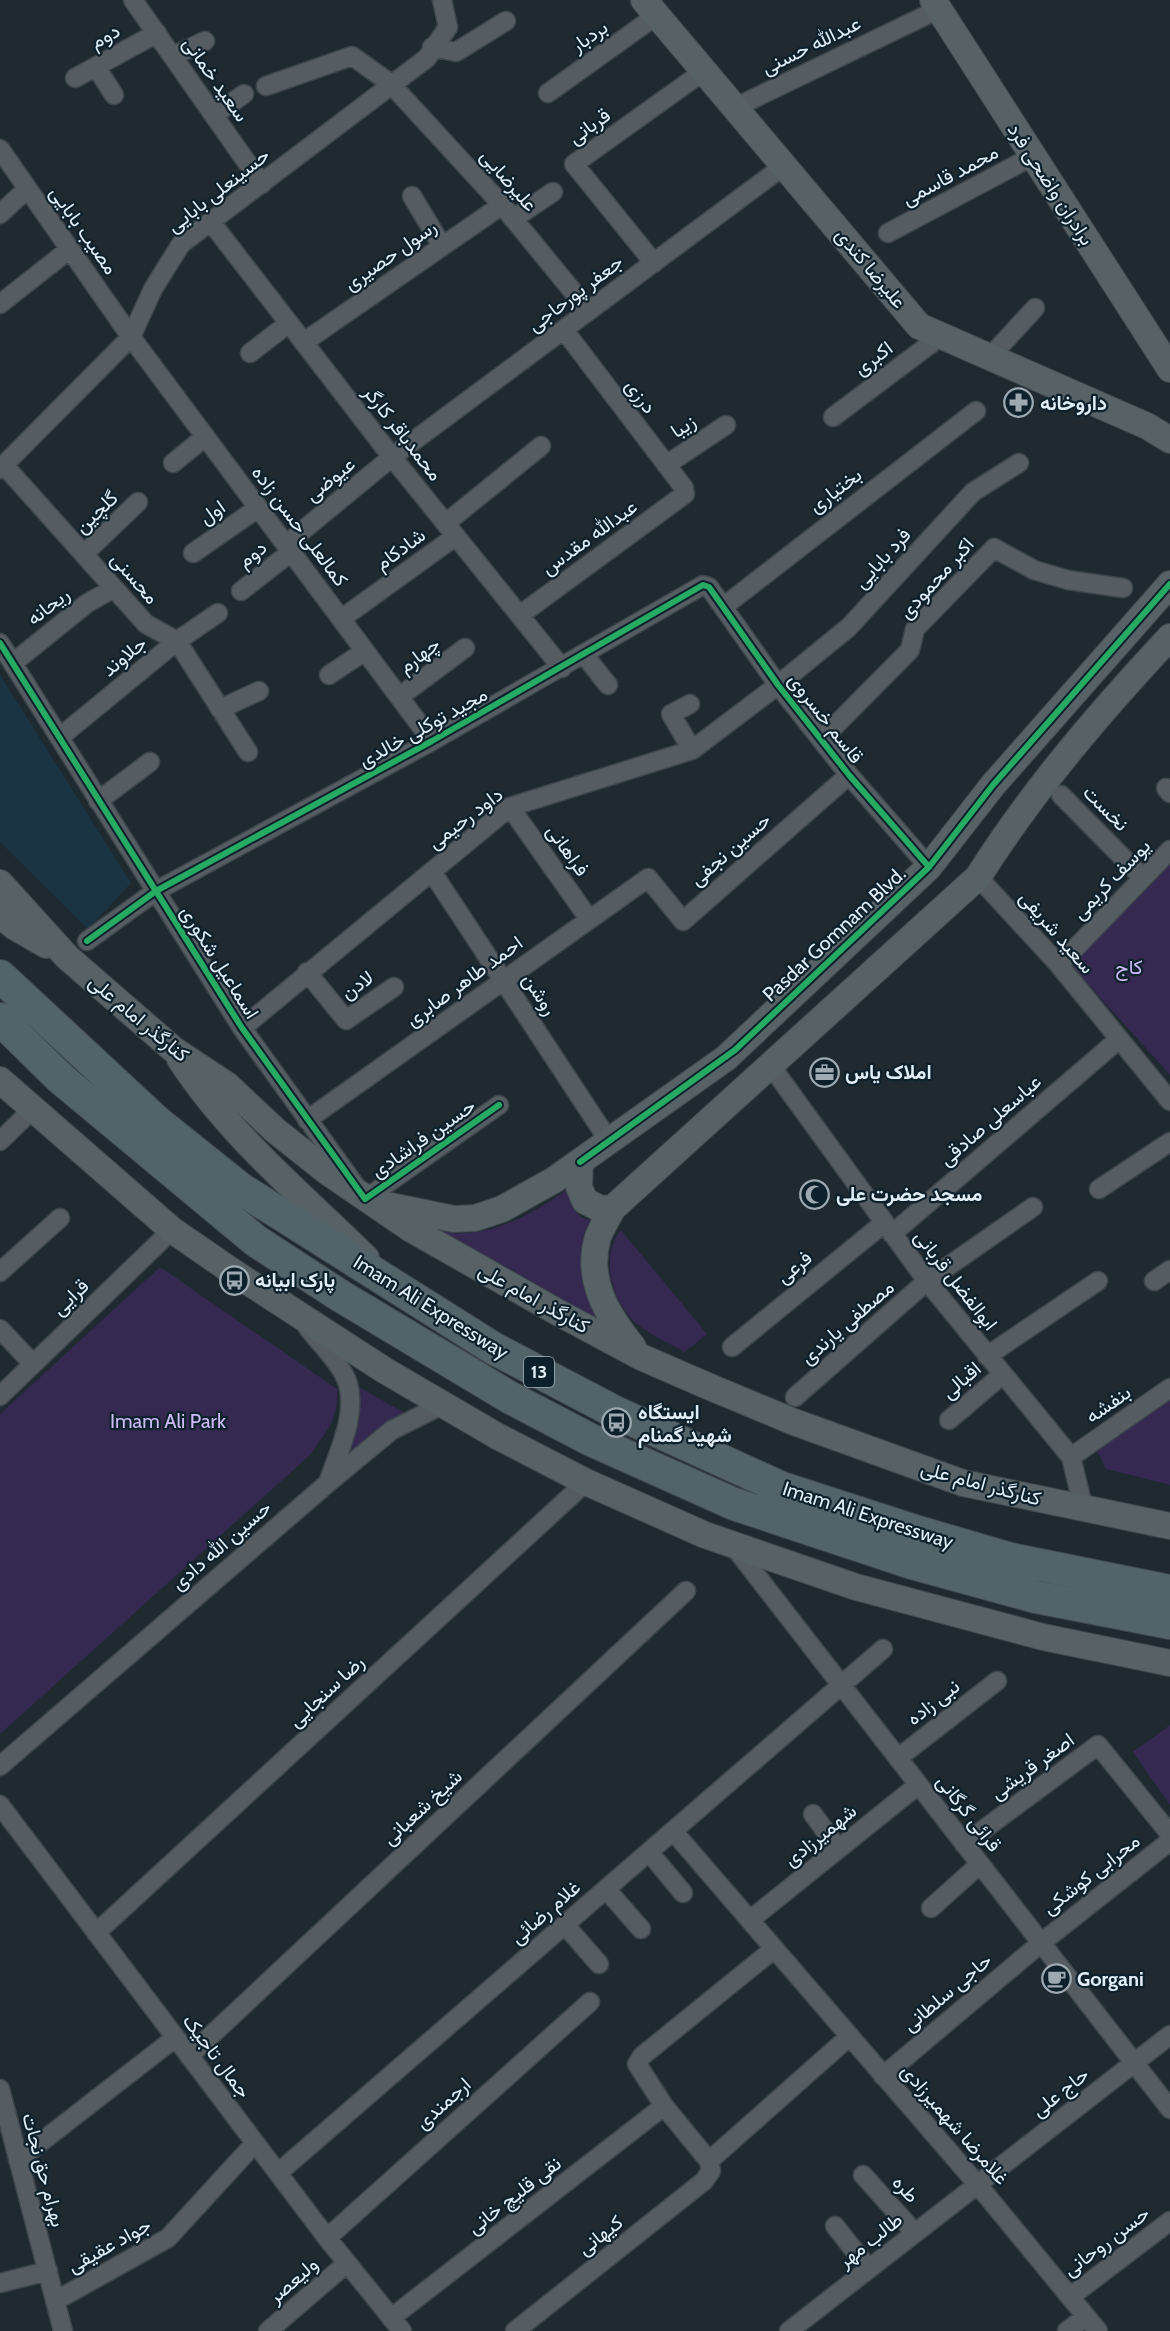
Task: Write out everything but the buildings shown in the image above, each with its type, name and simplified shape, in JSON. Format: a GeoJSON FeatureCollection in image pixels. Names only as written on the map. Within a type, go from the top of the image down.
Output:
{"type":"FeatureCollection","features":[{"type":"Feature","properties":{"kind":"highway","name":"Imam Ali Expressway"},"geometry":{"type":"LineString","coordinates":[[0,976],[156,1121],[241,1189],[295,1225],[388,1279],[493,1348],[615,1412],[783,1488],[915,1532],[1011,1559],[1170,1591]]}},
{"type":"Feature","properties":{"kind":"highway","name":"Imam Ali Expressway"},"geometry":{"type":"LineString","coordinates":[[0,1019],[60,1078],[256,1241],[509,1397],[591,1440],[734,1504],[912,1563],[1036,1597],[1170,1623]]}},
{"type":"Feature","properties":{"kind":"main road","name":"برادران واضحی فرد"},"geometry":{"type":"LineString","coordinates":[[936,5],[1170,369]]}},
{"type":"Feature","properties":{"kind":"main road","name":"علیرضا کندی"},"geometry":{"type":"LineString","coordinates":[[650,8],[919,326],[990,357],[1159,422],[1170,440]]}},
{"type":"Feature","properties":{"kind":"main road","name":"Pasdar Gomnam Blvd."},"geometry":{"type":"LineString","coordinates":[[365,1199],[435,1217],[475,1218],[518,1200],[580,1162],[735,1050],[929,867],[993,785],[1170,584]]}},
{"type":"Feature","properties":{"kind":"main road"},"geometry":{"type":"LineString","coordinates":[[641,1357],[610,1318],[599,1290],[595,1262],[598,1237],[613,1208],[978,877],[1015,820],[1104,710],[1170,637]]}},
{"type":"Feature","properties":{"kind":"main road","name":"کنارگذر امام علی"},"geometry":{"type":"LineString","coordinates":[[0,883],[67,957],[174,1050],[227,1085],[276,1131],[365,1199],[411,1229],[641,1357],[794,1422],[963,1483],[1084,1510],[1170,1526]]}},
{"type":"Feature","properties":{"kind":"main road"},"geometry":{"type":"LineString","coordinates":[[0,915],[15,927],[67,957]]}},
{"type":"Feature","properties":{"kind":"main road"},"geometry":{"type":"LineString","coordinates":[[174,1050],[199,1089],[283,1178],[388,1279]]}},
{"type":"Feature","properties":{"kind":"main road"},"geometry":{"type":"LineString","coordinates":[[0,1080],[172,1230],[297,1314],[442,1405],[497,1437],[586,1482],[705,1535],[856,1587],[1043,1637],[1170,1663]]}},
{"type":"Feature","properties":{"kind":"main road"},"geometry":{"type":"LineString","coordinates":[[580,1162],[579,1187],[585,1201],[601,1209],[613,1208]]}},
{"type":"Feature","properties":{"kind":"street","name":"سعید خمانی"},"geometry":{"type":"LineString","coordinates":[[133,0],[262,184]]}},
{"type":"Feature","properties":{"kind":"street"},"geometry":{"type":"LineString","coordinates":[[430,52],[448,27],[442,0]]}},
{"type":"Feature","properties":{"kind":"street","name":"عبدالله حسنی"},"geometry":{"type":"LineString","coordinates":[[736,107],[936,5]]}},
{"type":"Feature","properties":{"kind":"street","name":"بردبار"},"geometry":{"type":"LineString","coordinates":[[548,93],[650,8]]}},
{"type":"Feature","properties":{"kind":"street"},"geometry":{"type":"LineString","coordinates":[[430,52],[456,52],[506,21]]}},
{"type":"Feature","properties":{"kind":"street","name":"دوم"},"geometry":{"type":"LineString","coordinates":[[75,78],[156,33]]}},
{"type":"Feature","properties":{"kind":"street"},"geometry":{"type":"LineString","coordinates":[[173,56],[205,41]]}},
{"type":"Feature","properties":{"kind":"street","name":"حسینعلی بابایی"},"geometry":{"type":"LineString","coordinates":[[2,467],[131,337],[153,289],[181,244],[262,184],[430,52]]}},
{"type":"Feature","properties":{"kind":"street","name":"علیرضایی"},"geometry":{"type":"LineString","coordinates":[[266,86],[352,56],[390,83],[508,212],[589,311]]}},
{"type":"Feature","properties":{"kind":"street"},"geometry":{"type":"LineString","coordinates":[[96,67],[114,95]]}},
{"type":"Feature","properties":{"kind":"street","name":"قربانی"},"geometry":{"type":"LineString","coordinates":[[654,263],[574,164],[704,70]]}},
{"type":"Feature","properties":{"kind":"street"},"geometry":{"type":"LineString","coordinates":[[214,115],[244,94]]}},
{"type":"Feature","properties":{"kind":"street","name":"مصیب بابایی"},"geometry":{"type":"LineString","coordinates":[[0,149],[131,337]]}},
{"type":"Feature","properties":{"kind":"street","name":"محمد قاسمی"},"geometry":{"type":"LineString","coordinates":[[888,234],[1033,156]]}},
{"type":"Feature","properties":{"kind":"street","name":"جعفر پورحاجی"},"geometry":{"type":"LineString","coordinates":[[392,457],[785,165]]}},
{"type":"Feature","properties":{"kind":"street"},"geometry":{"type":"LineString","coordinates":[[0,214],[27,189]]}},
{"type":"Feature","properties":{"kind":"street"},"geometry":{"type":"LineString","coordinates":[[508,212],[552,192]]}},
{"type":"Feature","properties":{"kind":"street"},"geometry":{"type":"LineString","coordinates":[[412,196],[442,246]]}},
{"type":"Feature","properties":{"kind":"street","name":"رسول حصیری"},"geometry":{"type":"LineString","coordinates":[[304,342],[442,246],[508,212]]}},
{"type":"Feature","properties":{"kind":"street","name":"محمدباقر کارگر"},"geometry":{"type":"LineString","coordinates":[[211,222],[392,457],[562,668]]}},
{"type":"Feature","properties":{"kind":"street"},"geometry":{"type":"LineString","coordinates":[[0,304],[70,249]]}},
{"type":"Feature","properties":{"kind":"street"},"geometry":{"type":"LineString","coordinates":[[990,357],[1035,308]]}},
{"type":"Feature","properties":{"kind":"street"},"geometry":{"type":"LineString","coordinates":[[250,353],[289,323]]}},
{"type":"Feature","properties":{"kind":"street","name":"درزی"},"geometry":{"type":"LineString","coordinates":[[564,330],[684,491]]}},
{"type":"Feature","properties":{"kind":"street","name":"اکبری"},"geometry":{"type":"LineString","coordinates":[[833,417],[941,336]]}},
{"type":"Feature","properties":{"kind":"street","name":"کمالعلی حسن زاده"},"geometry":{"type":"LineString","coordinates":[[131,337],[258,508],[293,544],[341,619],[432,741]]}},
{"type":"Feature","properties":{"kind":"street","name":"بختیاری"},"geometry":{"type":"LineString","coordinates":[[723,607],[976,411]]}},
{"type":"Feature","properties":{"kind":"street","name":"زیبا"},"geometry":{"type":"LineString","coordinates":[[666,465],[726,425]]}},
{"type":"Feature","properties":{"kind":"street"},"geometry":{"type":"LineString","coordinates":[[173,463],[205,437]]}},
{"type":"Feature","properties":{"kind":"street","name":"شادکام"},"geometry":{"type":"LineString","coordinates":[[341,619],[451,530],[541,446]]}},
{"type":"Feature","properties":{"kind":"street","name":"عیوضی"},"geometry":{"type":"LineString","coordinates":[[293,544],[392,457]]}},
{"type":"Feature","properties":{"kind":"street","name":"فرد بابایی"},"geometry":{"type":"LineString","coordinates":[[778,685],[849,627],[973,492],[1019,463]]}},
{"type":"Feature","properties":{"kind":"street","name":"محسنی"},"geometry":{"type":"LineString","coordinates":[[2,467],[146,624],[177,641],[248,752]]}},
{"type":"Feature","properties":{"kind":"street","name":"عبدالله مقدس"},"geometry":{"type":"LineString","coordinates":[[520,615],[684,491]]}},
{"type":"Feature","properties":{"kind":"street","name":"گلچین"},"geometry":{"type":"LineString","coordinates":[[84,554],[138,502]]}},
{"type":"Feature","properties":{"kind":"street","name":"اول"},"geometry":{"type":"LineString","coordinates":[[193,553],[258,508]]}},
{"type":"Feature","properties":{"kind":"street","name":"دوم"},"geometry":{"type":"LineString","coordinates":[[241,591],[293,544]]}},
{"type":"Feature","properties":{"kind":"street","name":"اکبر محمودی"},"geometry":{"type":"LineString","coordinates":[[822,739],[910,650],[915,629],[994,548],[1045,574],[1068,580],[1124,588]]}},
{"type":"Feature","properties":{"kind":"street","name":"قاسم خسروی"},"geometry":{"type":"LineString","coordinates":[[703,585],[709,587],[778,685],[849,775],[929,867]]}},
{"type":"Feature","properties":{"kind":"street","name":"مجید توکلی خالدی"},"geometry":{"type":"LineString","coordinates":[[87,941],[156,891],[585,656],[703,585]]}},
{"type":"Feature","properties":{"kind":"street","name":"ریحانه"},"geometry":{"type":"LineString","coordinates":[[13,663],[86,604],[114,588]]}},
{"type":"Feature","properties":{"kind":"street","name":"جلاوند"},"geometry":{"type":"LineString","coordinates":[[60,737],[177,641],[218,613]]}},
{"type":"Feature","properties":{"kind":"street","name":"اسماعیل شکوری"},"geometry":{"type":"LineString","coordinates":[[0,643],[242,1028],[365,1199]]}},
{"type":"Feature","properties":{"kind":"street","name":"چهارم"},"geometry":{"type":"LineString","coordinates":[[399,697],[465,648]]}},
{"type":"Feature","properties":{"kind":"street"},"geometry":{"type":"LineString","coordinates":[[329,675],[365,651]]}},
{"type":"Feature","properties":{"kind":"street"},"geometry":{"type":"LineString","coordinates":[[585,656],[608,685]]}},
{"type":"Feature","properties":{"kind":"street","name":"داود رحیمی"},"geometry":{"type":"LineString","coordinates":[[242,1028],[307,972],[510,807],[692,750],[778,685]]}},
{"type":"Feature","properties":{"kind":"street"},"geometry":{"type":"LineString","coordinates":[[220,709],[259,691]]}},
{"type":"Feature","properties":{"kind":"street"},"geometry":{"type":"LineString","coordinates":[[690,704],[671,714],[692,750]]}},
{"type":"Feature","properties":{"kind":"street"},"geometry":{"type":"LineString","coordinates":[[98,801],[150,762]]}},
{"type":"Feature","properties":{"kind":"street","name":"حسین نجفی"},"geometry":{"type":"LineString","coordinates":[[648,878],[682,921],[849,775]]}},
{"type":"Feature","properties":{"kind":"street","name":"نخست"},"geometry":{"type":"LineString","coordinates":[[1061,795],[1143,878]]}},
{"type":"Feature","properties":{"kind":"street","name":"فراهانی"},"geometry":{"type":"LineString","coordinates":[[510,807],[589,919]]}},
{"type":"Feature","properties":{"kind":"street","name":"یوسف کریمی"},"geometry":{"type":"LineString","coordinates":[[1059,965],[1170,850]]}},
{"type":"Feature","properties":{"kind":"street","name":"روشن"},"geometry":{"type":"LineString","coordinates":[[432,872],[609,1141]]}},
{"type":"Feature","properties":{"kind":"street","name":"سعید شریفی"},"geometry":{"type":"LineString","coordinates":[[978,877],[1059,965],[1170,1101]]}},
{"type":"Feature","properties":{"kind":"street","name":"احمد طاهر صابری"},"geometry":{"type":"LineString","coordinates":[[307,1120],[648,878]]}},
{"type":"Feature","properties":{"kind":"street","name":"لادن"},"geometry":{"type":"LineString","coordinates":[[307,972],[346,1020],[393,987]]}},
{"type":"Feature","properties":{"kind":"street","name":"عباسعلی صادقی"},"geometry":{"type":"LineString","coordinates":[[888,1228],[1118,1040]]}},
{"type":"Feature","properties":{"kind":"street","name":"ابوالفضل قربانی"},"geometry":{"type":"LineString","coordinates":[[771,1066],[927,1281],[1071,1457]]}},
{"type":"Feature","properties":{"kind":"street","name":"حسین فراشادی"},"geometry":{"type":"LineString","coordinates":[[365,1199],[499,1105]]}},
{"type":"Feature","properties":{"kind":"street"},"geometry":{"type":"LineString","coordinates":[[0,1141],[32,1110]]}},
{"type":"Feature","properties":{"kind":"street"},"geometry":{"type":"LineString","coordinates":[[1099,1188],[1170,1142]]}},
{"type":"Feature","properties":{"kind":"street","name":"مصطفی یارندی"},"geometry":{"type":"LineString","coordinates":[[795,1397],[927,1281],[1033,1207]]}},
{"type":"Feature","properties":{"kind":"street"},"geometry":{"type":"LineString","coordinates":[[0,1272],[60,1218]]}},
{"type":"Feature","properties":{"kind":"street","name":"فرعی"},"geometry":{"type":"LineString","coordinates":[[732,1347],[888,1228]]}},
{"type":"Feature","properties":{"kind":"street","name":"قرایی"},"geometry":{"type":"LineString","coordinates":[[0,1396],[172,1230]]}},
{"type":"Feature","properties":{"kind":"street"},"geometry":{"type":"LineString","coordinates":[[1154,1281],[1170,1270]]}},
{"type":"Feature","properties":{"kind":"street"},"geometry":{"type":"LineString","coordinates":[[987,1356],[1098,1281]]}},
{"type":"Feature","properties":{"kind":"street"},"geometry":{"type":"LineString","coordinates":[[297,1314],[348,1382],[350,1403],[348,1422],[328,1482]]}},
{"type":"Feature","properties":{"kind":"street"},"geometry":{"type":"LineString","coordinates":[[0,1329],[33,1364]]}},
{"type":"Feature","properties":{"kind":"street","name":"اقبالی"},"geometry":{"type":"LineString","coordinates":[[950,1420],[1002,1375]]}},
{"type":"Feature","properties":{"kind":"street","name":"بنفشه"},"geometry":{"type":"LineString","coordinates":[[1071,1457],[1170,1388]]}},
{"type":"Feature","properties":{"kind":"street","name":"حسین الله دادی"},"geometry":{"type":"LineString","coordinates":[[0,1766],[328,1482],[392,1430],[442,1405]]}},
{"type":"Feature","properties":{"kind":"street"},"geometry":{"type":"LineString","coordinates":[[1071,1457],[1084,1510]]}},
{"type":"Feature","properties":{"kind":"street","name":"رضا سنجایی"},"geometry":{"type":"LineString","coordinates":[[96,1933],[586,1482]]}},
{"type":"Feature","properties":{"kind":"street","name":"قرائی گرگانی"},"geometry":{"type":"LineString","coordinates":[[732,1544],[1170,2109]]}},
{"type":"Feature","properties":{"kind":"street","name":"شیخ شعبانی"},"geometry":{"type":"LineString","coordinates":[[189,2056],[686,1591]]}},
{"type":"Feature","properties":{"kind":"street","name":"غلام رضائی"},"geometry":{"type":"LineString","coordinates":[[278,2173],[883,1649]]}},
{"type":"Feature","properties":{"kind":"street","name":"نبی زاده"},"geometry":{"type":"LineString","coordinates":[[898,1758],[997,1681]]}},
{"type":"Feature","properties":{"kind":"street","name":"اصغر قریشی"},"geometry":{"type":"LineString","coordinates":[[964,1844],[1098,1745],[1170,1834]]}},
{"type":"Feature","properties":{"kind":"street","name":"شهمیرزادی"},"geometry":{"type":"LineString","coordinates":[[750,1920],[918,1785]]}},
{"type":"Feature","properties":{"kind":"street","name":"جمال تاجیک"},"geometry":{"type":"LineString","coordinates":[[0,1805],[346,2264],[397,2325]]}},
{"type":"Feature","properties":{"kind":"street"},"geometry":{"type":"LineString","coordinates":[[813,1814],[838,1849]]}},
{"type":"Feature","properties":{"kind":"street","name":"غلامرضا شهمیرزادی"},"geometry":{"type":"LineString","coordinates":[[673,1831],[978,2185],[1098,2331]]}},
{"type":"Feature","properties":{"kind":"street","name":"محرابی کوشکی"},"geometry":{"type":"LineString","coordinates":[[1041,1943],[1170,1840]]}},
{"type":"Feature","properties":{"kind":"street"},"geometry":{"type":"LineString","coordinates":[[649,1852],[683,1893]]}},
{"type":"Feature","properties":{"kind":"street"},"geometry":{"type":"LineString","coordinates":[[931,1908],[980,1864]]}},
{"type":"Feature","properties":{"kind":"street"},"geometry":{"type":"LineString","coordinates":[[606,1889],[641,1929]]}},
{"type":"Feature","properties":{"kind":"street"},"geometry":{"type":"LineString","coordinates":[[565,1925],[599,1964]]}},
{"type":"Feature","properties":{"kind":"street","name":"حاجی سلطانی"},"geometry":{"type":"LineString","coordinates":[[884,2076],[1041,1943]]}},
{"type":"Feature","properties":{"kind":"street"},"geometry":{"type":"LineString","coordinates":[[710,2166],[664,2106],[637,2064],[642,2056],[774,1949]]}},
{"type":"Feature","properties":{"kind":"street","name":"ارجمندی"},"geometry":{"type":"LineString","coordinates":[[327,2238],[590,2002]]}},
{"type":"Feature","properties":{"kind":"street","name":"حاج علی"},"geometry":{"type":"LineString","coordinates":[[978,2185],[1170,2035]]}},
{"type":"Feature","properties":{"kind":"street","name":"کیهانی"},"geometry":{"type":"LineString","coordinates":[[515,2331],[704,2181],[710,2166],[850,2036]]}},
{"type":"Feature","properties":{"kind":"street"},"geometry":{"type":"LineString","coordinates":[[18,2160],[175,2038]]}},
{"type":"Feature","properties":{"kind":"street","name":"بهرام حق نجات"},"geometry":{"type":"LineString","coordinates":[[0,2089],[5,2127],[18,2160],[63,2331]]}},
{"type":"Feature","properties":{"kind":"street","name":"نقی قلیچ خانی"},"geometry":{"type":"LineString","coordinates":[[397,2325],[664,2106]]}},
{"type":"Feature","properties":{"kind":"street","name":"جواد عقیقی"},"geometry":{"type":"LineString","coordinates":[[55,2301],[168,2238],[255,2144]]}},
{"type":"Feature","properties":{"kind":"street","name":"طره"},"geometry":{"type":"LineString","coordinates":[[863,2175],[915,2234]]}},
{"type":"Feature","properties":{"kind":"street","name":"طالب مهر"},"geometry":{"type":"LineString","coordinates":[[789,2331],[978,2185]]}},
{"type":"Feature","properties":{"kind":"street","name":"حسن روحانی"},"geometry":{"type":"LineString","coordinates":[[1070,2297],[1170,2221]]}},
{"type":"Feature","properties":{"kind":"street"},"geometry":{"type":"LineString","coordinates":[[835,2226],[869,2269]]}},
{"type":"Feature","properties":{"kind":"street","name":"ولیعصر"},"geometry":{"type":"LineString","coordinates":[[268,2331],[346,2264]]}},
{"type":"Feature","properties":{"kind":"street"},"geometry":{"type":"LineString","coordinates":[[0,2283],[48,2271]]}},
{"type":"Feature","properties":{"kind":"street"},"geometry":{"type":"LineString","coordinates":[[1067,2331],[1086,2317]]}},
{"type":"Feature","properties":{"kind":"shaded area"},"geometry":{"type":"Polygon","coordinates":[[[0,675],[131,883],[88,929],[0,842],[0,675]]]}},
{"type":"Feature","properties":{"kind":"green space","name":"کاج"},"geometry":{"type":"Polygon","coordinates":[[[1170,863],[1170,1075],[1072,966],[1170,863]]]}},
{"type":"Feature","properties":{"kind":"green space"},"geometry":{"type":"Polygon","coordinates":[[[572,1186],[575,1211],[583,1218],[596,1221],[602,1322],[505,1266],[409,1216],[453,1233],[469,1233],[516,1220],[531,1213],[572,1186]]]}},
{"type":"Feature","properties":{"kind":"green space"},"geometry":{"type":"Polygon","coordinates":[[[621,1230],[707,1334],[685,1352],[642,1328],[620,1303],[611,1278],[610,1265],[614,1241],[621,1230]]]}},
{"type":"Feature","properties":{"kind":"green space","name":"Imam Ali Park"},"geometry":{"type":"Polygon","coordinates":[[[160,1267],[337,1389],[334,1417],[310,1455],[0,1734],[0,1414],[160,1267]]]}},
{"type":"Feature","properties":{"kind":"green space"},"geometry":{"type":"Polygon","coordinates":[[[356,1385],[406,1414],[344,1461],[356,1385]]]}},
{"type":"Feature","properties":{"kind":"green space"},"geometry":{"type":"Polygon","coordinates":[[[1170,1398],[1170,1485],[1106,1469],[1097,1450],[1170,1398]]]}},
{"type":"Feature","properties":{"kind":"green space"},"geometry":{"type":"Polygon","coordinates":[[[1170,1725],[1170,1805],[1133,1752],[1170,1725]]]}},
{"type":"Feature","properties":{"kind":"cycle path"},"geometry":{"type":"LineString","coordinates":[[580,1162],[735,1050],[929,867],[993,785],[1170,584]]}},
{"type":"Feature","properties":{"kind":"cycle path"},"geometry":{"type":"LineString","coordinates":[[87,941],[156,891],[432,741],[703,585],[709,587],[778,685],[849,775],[929,867]]}},
{"type":"Feature","properties":{"kind":"cycle path"},"geometry":{"type":"LineString","coordinates":[[0,643],[242,1028],[365,1199],[499,1105]]}},
{"type":"Feature","properties":{"kind":"place","name":"داروخانه"},"geometry":{"type":"Point","coordinates":[1019,403]}},
{"type":"Feature","properties":{"kind":"place","name":"املاک یاس"},"geometry":{"type":"Point","coordinates":[824,1072]}},
{"type":"Feature","properties":{"kind":"place","name":"مسجد حضرت علی"},"geometry":{"type":"Point","coordinates":[815,1194]}},
{"type":"Feature","properties":{"kind":"place","name":"پارک ابیانه"},"geometry":{"type":"Point","coordinates":[234,1280]}},
{"type":"Feature","properties":{"kind":"place","name":"ایستگاه شهید گمنام"},"geometry":{"type":"Point","coordinates":[617,1423]}},
{"type":"Feature","properties":{"kind":"place","name":"Gorgani"},"geometry":{"type":"Point","coordinates":[1056,1979]}}]}
